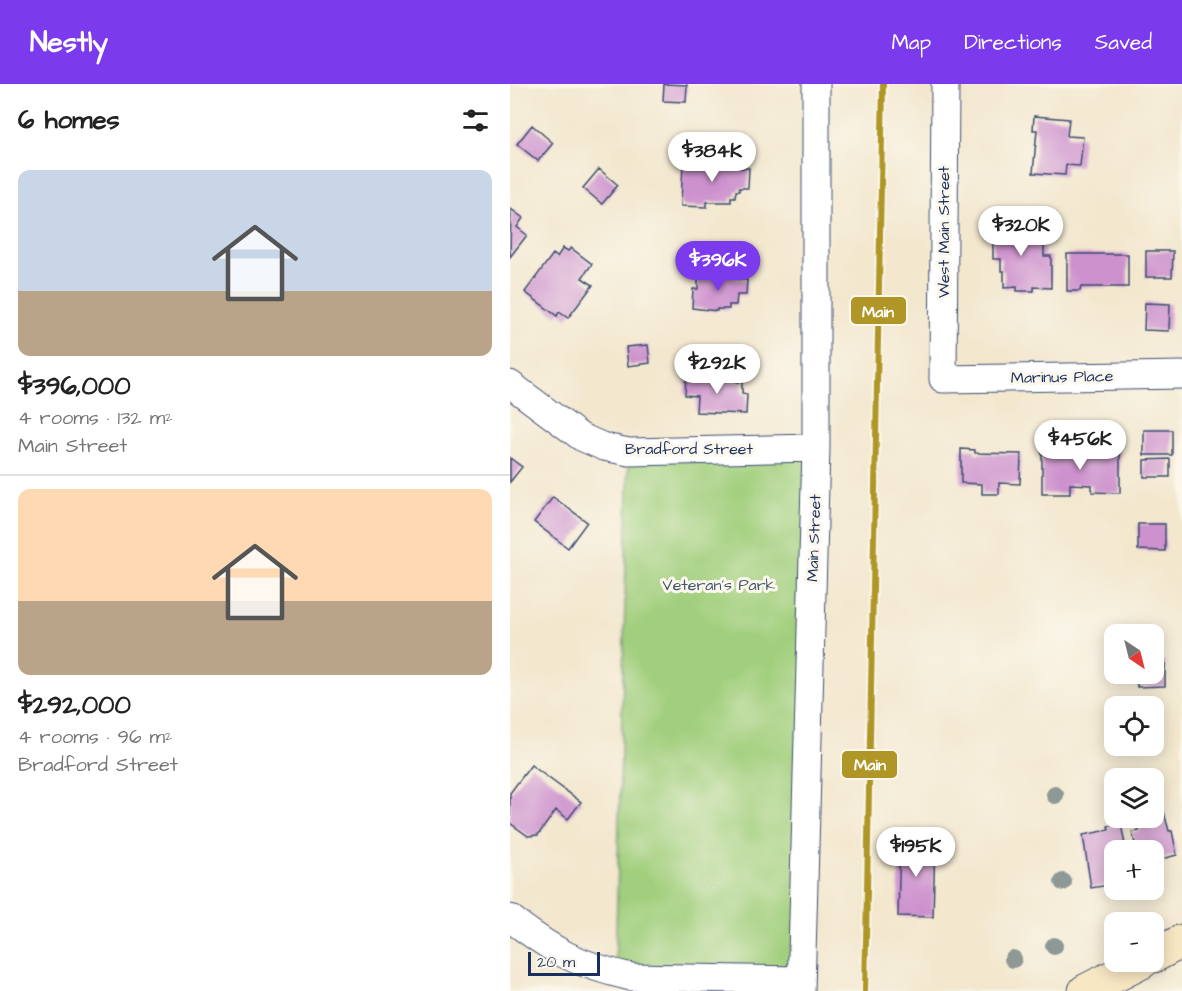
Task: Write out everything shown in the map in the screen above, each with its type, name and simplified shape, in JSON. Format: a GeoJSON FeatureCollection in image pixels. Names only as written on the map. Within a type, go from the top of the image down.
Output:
{"type":"FeatureCollection","features":[{"type":"Feature","properties":{"kind":"street","name":"Main Street"},"geometry":{"type":"LineString","coordinates":[[801,986],[816,448],[816,84]]}},
{"type":"Feature","properties":{"kind":"street","name":"West Main Street"},"geometry":{"type":"LineString","coordinates":[[943,379],[945,84]]}},
{"type":"Feature","properties":{"kind":"street","name":"Marinus Place"},"geometry":{"type":"LineString","coordinates":[[943,379],[1182,375]]}},
{"type":"Feature","properties":{"kind":"street","name":"Bradford Street"},"geometry":{"type":"LineString","coordinates":[[510,384],[581,437],[629,452],[816,448]]}},
{"type":"Feature","properties":{"kind":"street"},"geometry":{"type":"LineString","coordinates":[[510,918],[567,957],[598,970],[623,975],[801,986]]}},
{"type":"Feature","properties":{"kind":"street"},"geometry":{"type":"LineString","coordinates":[[1164,950],[1182,940]]}},
{"type":"Feature","properties":{"kind":"street"},"geometry":{"type":"LineString","coordinates":[[1084,991],[1122,972]]}},
{"type":"Feature","properties":{"kind":"green space","name":"Veteran's Park"},"geometry":{"type":"Polygon","coordinates":[[[816,448],[801,980],[615,973],[629,452],[816,448]]]}},
{"type":"Feature","properties":{"kind":"building"},"geometry":{"type":"Polygon","coordinates":[[[664,84],[687,85],[686,102],[663,101],[664,84]]]}},
{"type":"Feature","properties":{"kind":"building"},"geometry":{"type":"Polygon","coordinates":[[[1034,116],[1069,119],[1067,136],[1083,137],[1080,166],[1066,165],[1065,175],[1033,173],[1037,130],[1033,130],[1034,116]]]}},
{"type":"Feature","properties":{"kind":"building"},"geometry":{"type":"Polygon","coordinates":[[[532,125],[553,143],[538,161],[517,144],[532,125]]]}},
{"type":"Feature","properties":{"kind":"building"},"geometry":{"type":"Polygon","coordinates":[[[683,163],[740,165],[740,168],[749,168],[748,188],[739,188],[735,197],[731,197],[731,202],[707,202],[707,207],[681,206],[683,163]]]}},
{"type":"Feature","properties":{"kind":"building"},"geometry":{"type":"Polygon","coordinates":[[[599,169],[618,185],[602,204],[583,188],[599,169]]]}},
{"type":"Feature","properties":{"kind":"building"},"geometry":{"type":"Polygon","coordinates":[[[511,209],[523,218],[517,227],[527,235],[510,257],[511,209]]]}},
{"type":"Feature","properties":{"kind":"building"},"geometry":{"type":"Polygon","coordinates":[[[993,222],[1025,222],[1025,237],[1044,237],[1044,256],[1051,256],[1051,288],[1034,287],[1034,291],[1017,291],[1017,287],[1004,288],[1001,259],[993,259],[993,222]]]}},
{"type":"Feature","properties":{"kind":"building"},"geometry":{"type":"Polygon","coordinates":[[[563,248],[568,251],[571,248],[592,264],[582,278],[593,285],[568,318],[559,312],[557,316],[525,292],[553,254],[557,257],[563,248]]]}},
{"type":"Feature","properties":{"kind":"building"},"geometry":{"type":"Polygon","coordinates":[[[1146,251],[1173,251],[1172,277],[1146,277],[1146,251]]]}},
{"type":"Feature","properties":{"kind":"building"},"geometry":{"type":"Polygon","coordinates":[[[1067,254],[1128,254],[1128,287],[1081,287],[1080,291],[1067,291],[1067,254]]]}},
{"type":"Feature","properties":{"kind":"building"},"geometry":{"type":"Polygon","coordinates":[[[698,274],[736,275],[735,279],[747,280],[746,295],[737,295],[736,305],[729,305],[729,309],[717,309],[717,311],[692,308],[693,289],[698,289],[698,274]]]}},
{"type":"Feature","properties":{"kind":"building"},"geometry":{"type":"Polygon","coordinates":[[[1145,303],[1170,304],[1169,331],[1144,330],[1145,303]]]}},
{"type":"Feature","properties":{"kind":"building"},"geometry":{"type":"Polygon","coordinates":[[[648,345],[650,363],[628,366],[626,347],[648,345]]]}},
{"type":"Feature","properties":{"kind":"building"},"geometry":{"type":"Polygon","coordinates":[[[686,377],[734,379],[735,382],[742,382],[742,393],[747,394],[746,414],[696,412],[697,396],[685,395],[686,377]]]}},
{"type":"Feature","properties":{"kind":"building"},"geometry":{"type":"Polygon","coordinates":[[[1144,430],[1172,430],[1172,455],[1144,455],[1144,430]]]}},
{"type":"Feature","properties":{"kind":"building"},"geometry":{"type":"Polygon","coordinates":[[[1067,446],[1083,446],[1083,452],[1120,452],[1120,493],[1092,492],[1092,485],[1070,484],[1070,494],[1042,494],[1042,451],[1068,451],[1067,446]]]}},
{"type":"Feature","properties":{"kind":"building"},"geometry":{"type":"Polygon","coordinates":[[[961,449],[975,450],[975,453],[1021,454],[1020,484],[999,483],[999,494],[982,494],[982,484],[961,483],[961,449]]]}},
{"type":"Feature","properties":{"kind":"building"},"geometry":{"type":"Polygon","coordinates":[[[510,458],[522,467],[510,482],[510,458]]]}},
{"type":"Feature","properties":{"kind":"building"},"geometry":{"type":"Polygon","coordinates":[[[1170,459],[1170,477],[1144,477],[1144,460],[1170,459]]]}},
{"type":"Feature","properties":{"kind":"building"},"geometry":{"type":"Polygon","coordinates":[[[553,497],[587,522],[568,548],[534,522],[553,497]]]}},
{"type":"Feature","properties":{"kind":"building"},"geometry":{"type":"Polygon","coordinates":[[[1138,524],[1165,524],[1165,551],[1138,550],[1138,524]]]}},
{"type":"Feature","properties":{"kind":"building"},"geometry":{"type":"Polygon","coordinates":[[[1165,660],[1165,686],[1137,687],[1137,684],[1164,684],[1165,660]]]}},
{"type":"Feature","properties":{"kind":"building"},"geometry":{"type":"Polygon","coordinates":[[[531,765],[581,802],[568,819],[556,810],[538,835],[528,836],[510,823],[510,793],[531,765]]]}},
{"type":"Feature","properties":{"kind":"building"},"geometry":{"type":"Polygon","coordinates":[[[1164,813],[1169,831],[1172,831],[1177,855],[1164,858],[1164,840],[1134,840],[1132,832],[1139,831],[1138,828],[1164,828],[1164,813]]]}},
{"type":"Feature","properties":{"kind":"building"},"geometry":{"type":"Polygon","coordinates":[[[1108,828],[1122,828],[1124,840],[1104,840],[1104,886],[1091,888],[1083,835],[1109,830],[1108,828]]]}},
{"type":"Feature","properties":{"kind":"building"},"geometry":{"type":"Polygon","coordinates":[[[900,839],[935,840],[933,917],[898,916],[900,839]]]}},
{"type":"Feature","properties":{"kind":"rail line","name":"Main"},"geometry":{"type":"LineString","coordinates":[[865,991],[883,84]]}}]}
